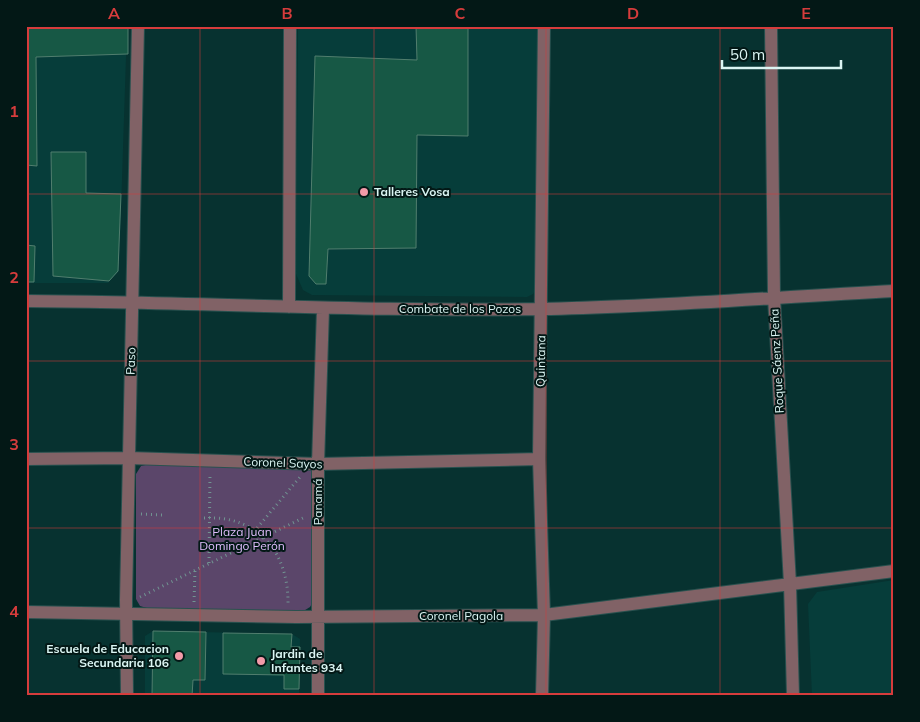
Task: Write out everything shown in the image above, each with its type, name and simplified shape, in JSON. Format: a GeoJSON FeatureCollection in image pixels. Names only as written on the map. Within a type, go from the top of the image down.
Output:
{"type":"FeatureCollection","features":[{"type":"Feature","properties":{"kind":"street","name":"Paso"},"geometry":{"type":"LineString","coordinates":[[127,696],[126,616],[138,26]]}},
{"type":"Feature","properties":{"kind":"street"},"geometry":{"type":"LineString","coordinates":[[288,307],[290,26]]}},
{"type":"Feature","properties":{"kind":"street","name":"Quintana"},"geometry":{"type":"LineString","coordinates":[[542,696],[544,615],[539,459],[544,26]]}},
{"type":"Feature","properties":{"kind":"street","name":"Roque Sáenz Peña"},"geometry":{"type":"LineString","coordinates":[[771,26],[774,298],[790,584],[793,696]]}},
{"type":"Feature","properties":{"kind":"street","name":"Combate de los Pozos"},"geometry":{"type":"LineString","coordinates":[[26,301],[133,302],[323,309],[542,309],[894,291]]}},
{"type":"Feature","properties":{"kind":"street","name":"Panamá"},"geometry":{"type":"LineString","coordinates":[[318,696],[318,464],[323,309]]}},
{"type":"Feature","properties":{"kind":"street","name":"Coronel Sayos"},"geometry":{"type":"LineString","coordinates":[[26,459],[129,458],[318,464],[539,459]]}},
{"type":"Feature","properties":{"kind":"street","name":"Coronel Pagola"},"geometry":{"type":"LineString","coordinates":[[26,612],[126,616],[544,615],[894,571]]}},
{"type":"Feature","properties":{"kind":"path"},"geometry":{"type":"LineString","coordinates":[[209,563],[211,465]]}},
{"type":"Feature","properties":{"kind":"path"},"geometry":{"type":"LineString","coordinates":[[239,549],[301,475]]}},
{"type":"Feature","properties":{"kind":"path"},"geometry":{"type":"LineString","coordinates":[[136,514],[163,515]]}},
{"type":"Feature","properties":{"kind":"path"},"geometry":{"type":"LineString","coordinates":[[136,598],[306,517]]}},
{"type":"Feature","properties":{"kind":"path"},"geometry":{"type":"LineString","coordinates":[[204,518],[235,521],[254,531],[274,549],[284,568],[288,587],[288,612]]}},
{"type":"Feature","properties":{"kind":"path"},"geometry":{"type":"LineString","coordinates":[[194,610],[195,570]]}},
{"type":"Feature","properties":{"kind":"shaded area"},"geometry":{"type":"Polygon","coordinates":[[[26,26],[127,26],[119,271],[108,283],[26,283],[26,26]]]}},
{"type":"Feature","properties":{"kind":"shaded area"},"geometry":{"type":"Polygon","coordinates":[[[298,26],[538,26],[537,288],[533,294],[527,297],[312,295],[303,290],[296,274],[298,26]]]}},
{"type":"Feature","properties":{"kind":"shaded area"},"geometry":{"type":"Polygon","coordinates":[[[894,580],[894,696],[812,696],[808,604],[817,592],[894,580]]]}},
{"type":"Feature","properties":{"kind":"shaded area"},"geometry":{"type":"Polygon","coordinates":[[[153,631],[292,634],[300,639],[299,696],[145,696],[145,636],[153,631]]]}},
{"type":"Feature","properties":{"kind":"green space","name":"Plaza Juan Domingo Perón"},"geometry":{"type":"Polygon","coordinates":[[[150,464],[307,468],[313,471],[314,600],[310,607],[302,612],[150,609],[140,606],[136,599],[136,474],[141,466],[150,464]]]}},
{"type":"Feature","properties":{"kind":"building"},"geometry":{"type":"Polygon","coordinates":[[[26,26],[128,26],[128,54],[36,57],[37,166],[26,165],[26,26]]]}},
{"type":"Feature","properties":{"kind":"building","name":"Talleres Vosa"},"geometry":{"type":"Polygon","coordinates":[[[416,26],[468,26],[468,136],[417,135],[416,248],[328,249],[326,284],[316,284],[309,276],[315,56],[417,60],[416,26]]]}},
{"type":"Feature","properties":{"kind":"building"},"geometry":{"type":"Polygon","coordinates":[[[51,152],[86,152],[86,193],[121,194],[118,271],[109,281],[53,276],[51,152]]]}},
{"type":"Feature","properties":{"kind":"building"},"geometry":{"type":"Polygon","coordinates":[[[26,245],[35,246],[34,282],[26,282],[26,245]]]}},
{"type":"Feature","properties":{"kind":"building","name":"Escuela de Educacion Secundaria 106"},"geometry":{"type":"Polygon","coordinates":[[[153,631],[206,632],[205,680],[193,680],[192,696],[152,696],[153,631]]]}},
{"type":"Feature","properties":{"kind":"building","name":"Jardin de Infantes 934"},"geometry":{"type":"Polygon","coordinates":[[[223,633],[292,634],[291,647],[300,647],[299,689],[284,689],[284,675],[223,674],[223,633]]]}},
{"type":"Feature","properties":{"kind":"place","name":"Talleres Vosa"},"geometry":{"type":"Point","coordinates":[364,192]}},
{"type":"Feature","properties":{"kind":"place","name":"Escuela de Educacion Secundaria 106"},"geometry":{"type":"Point","coordinates":[179,656]}},
{"type":"Feature","properties":{"kind":"place","name":"Jardin de Infantes 934"},"geometry":{"type":"Point","coordinates":[261,661]}}]}
